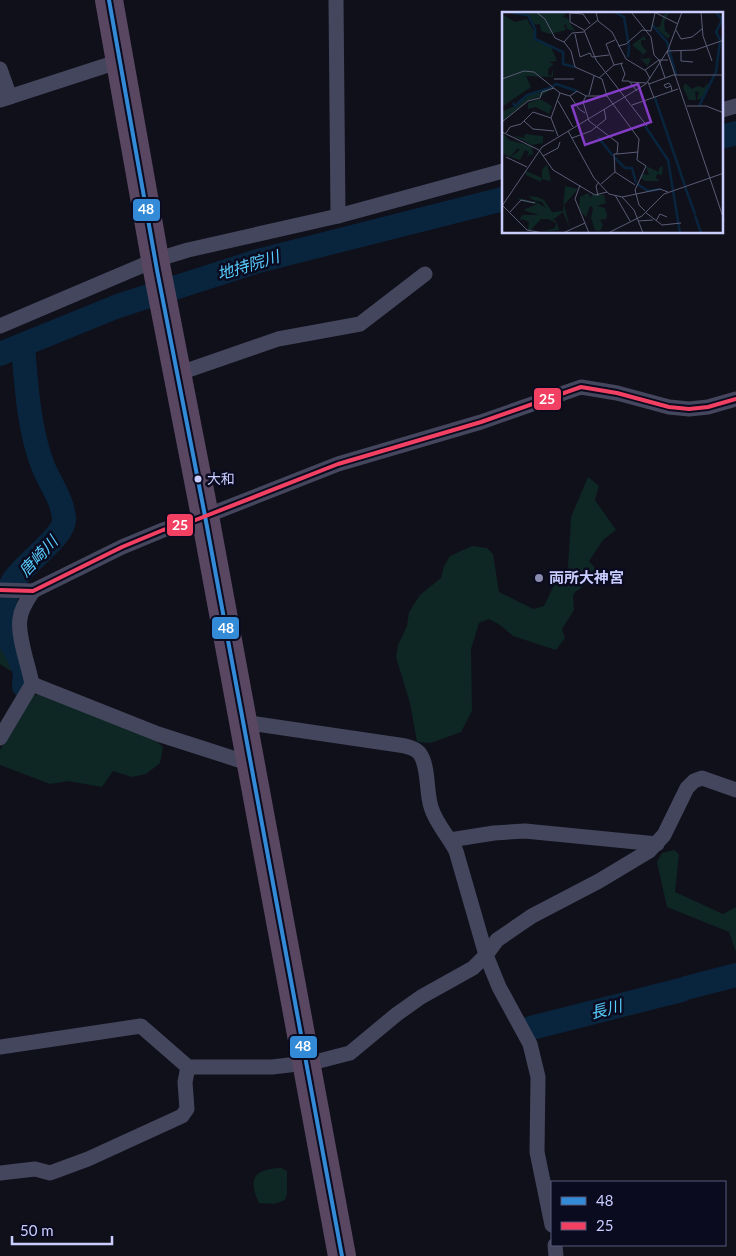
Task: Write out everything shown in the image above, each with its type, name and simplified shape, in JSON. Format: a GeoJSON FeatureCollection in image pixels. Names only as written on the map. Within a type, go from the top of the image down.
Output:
{"type":"FeatureCollection","features":[{"type":"Feature","properties":{"kind":"highway"},"geometry":{"type":"LineString","coordinates":[[108,0],[342,1256]]}},
{"type":"Feature","properties":{"kind":"street"},"geometry":{"type":"LineString","coordinates":[[336,0],[338,216]]}},
{"type":"Feature","properties":{"kind":"street"},"geometry":{"type":"LineString","coordinates":[[0,69],[5,99],[120,61]]}},
{"type":"Feature","properties":{"kind":"street"},"geometry":{"type":"LineString","coordinates":[[0,326],[156,265],[188,250],[338,216],[502,172]]}},
{"type":"Feature","properties":{"kind":"street"},"geometry":{"type":"LineString","coordinates":[[177,374],[278,339],[360,324],[425,274]]}},
{"type":"Feature","properties":{"kind":"street"},"geometry":{"type":"LineString","coordinates":[[0,590],[33,591],[122,547],[338,464],[481,422],[581,386],[617,393],[669,407],[690,409],[736,400]]}},
{"type":"Feature","properties":{"kind":"street"},"geometry":{"type":"LineString","coordinates":[[0,738],[32,684],[20,632],[20,619],[24,605],[33,591]]}},
{"type":"Feature","properties":{"kind":"street"},"geometry":{"type":"LineString","coordinates":[[32,684],[158,734],[251,764]]}},
{"type":"Feature","properties":{"kind":"street"},"geometry":{"type":"LineString","coordinates":[[243,722],[400,744],[412,748],[420,754],[434,818],[456,851],[486,956],[499,987],[530,1044],[538,1077],[537,1152],[551,1220]]}},
{"type":"Feature","properties":{"kind":"street"},"geometry":{"type":"LineString","coordinates":[[0,1048],[141,1026],[188,1066],[272,1067],[306,1064],[350,1053],[397,1014],[421,997],[472,968],[486,956],[497,940],[532,916],[649,852],[664,834],[687,788],[694,781],[702,778],[736,790]]}},
{"type":"Feature","properties":{"kind":"street"},"geometry":{"type":"LineString","coordinates":[[450,840],[494,833],[525,831],[656,844]]}},
{"type":"Feature","properties":{"kind":"street"},"geometry":{"type":"LineString","coordinates":[[0,1172],[34,1169],[50,1173],[182,1116],[187,1109],[185,1082],[188,1066]]}},
{"type":"Feature","properties":{"kind":"green space"},"geometry":{"type":"Polygon","coordinates":[[[588,477],[599,486],[595,500],[616,530],[603,540],[589,561],[600,574],[575,592],[573,596],[574,610],[562,629],[565,638],[556,650],[513,636],[489,619],[479,623],[471,649],[472,711],[461,732],[431,743],[417,742],[410,703],[396,657],[398,645],[407,626],[409,612],[420,595],[441,578],[444,566],[450,556],[472,546],[487,548],[493,554],[499,592],[533,609],[544,606],[555,583],[568,568],[571,517],[588,477]]]}},
{"type":"Feature","properties":{"kind":"green space"},"geometry":{"type":"Polygon","coordinates":[[[18,595],[15,634],[9,651],[17,665],[18,671],[9,670],[0,664],[0,596],[18,595]]]}},
{"type":"Feature","properties":{"kind":"green space"},"geometry":{"type":"Polygon","coordinates":[[[39,694],[156,741],[163,747],[160,763],[146,774],[132,777],[113,771],[102,787],[68,781],[50,784],[0,765],[0,750],[30,696],[39,694]]]}},
{"type":"Feature","properties":{"kind":"green space"},"geometry":{"type":"Polygon","coordinates":[[[674,850],[679,854],[675,892],[723,914],[736,907],[736,952],[729,932],[667,907],[657,862],[662,853],[674,850]]]}},
{"type":"Feature","properties":{"kind":"green space"},"geometry":{"type":"Polygon","coordinates":[[[281,1168],[287,1171],[287,1193],[285,1200],[274,1204],[259,1203],[254,1187],[256,1176],[265,1170],[281,1168]]]}},
{"type":"Feature","properties":{"kind":"waterway","name":"地持院川"},"geometry":{"type":"LineString","coordinates":[[724,136],[736,133]]}},
{"type":"Feature","properties":{"kind":"waterway","name":"地持院川"},"geometry":{"type":"LineString","coordinates":[[0,354],[118,306],[258,261],[502,199]]}},
{"type":"Feature","properties":{"kind":"waterway","name":"唐崎川"},"geometry":{"type":"LineString","coordinates":[[23,346],[34,438],[43,466],[61,504],[64,518],[63,526],[58,534],[16,577],[4,605],[4,626],[24,669],[24,686]]}},
{"type":"Feature","properties":{"kind":"waterway","name":"長川"},"geometry":{"type":"LineString","coordinates":[[686,988],[736,975]]}},
{"type":"Feature","properties":{"kind":"waterway","name":"長川"},"geometry":{"type":"LineString","coordinates":[[531,1028],[681,990]]}},
{"type":"Feature","properties":{"kind":"transit line","name":"48"},"geometry":{"type":"LineString","coordinates":[[109,0],[157,270],[205,516],[342,1256]]}},
{"type":"Feature","properties":{"kind":"transit line","name":"25"},"geometry":{"type":"LineString","coordinates":[[0,590],[33,591],[122,547],[338,464],[481,422],[581,387],[617,393],[669,407],[689,409],[708,407],[736,399]]}},
{"type":"Feature","properties":{"kind":"place","name":"大和"},"geometry":{"type":"Point","coordinates":[198,479]}},
{"type":"Feature","properties":{"kind":"place","name":"両所大神宮"},"geometry":{"type":"Point","coordinates":[539,578]}}]}
